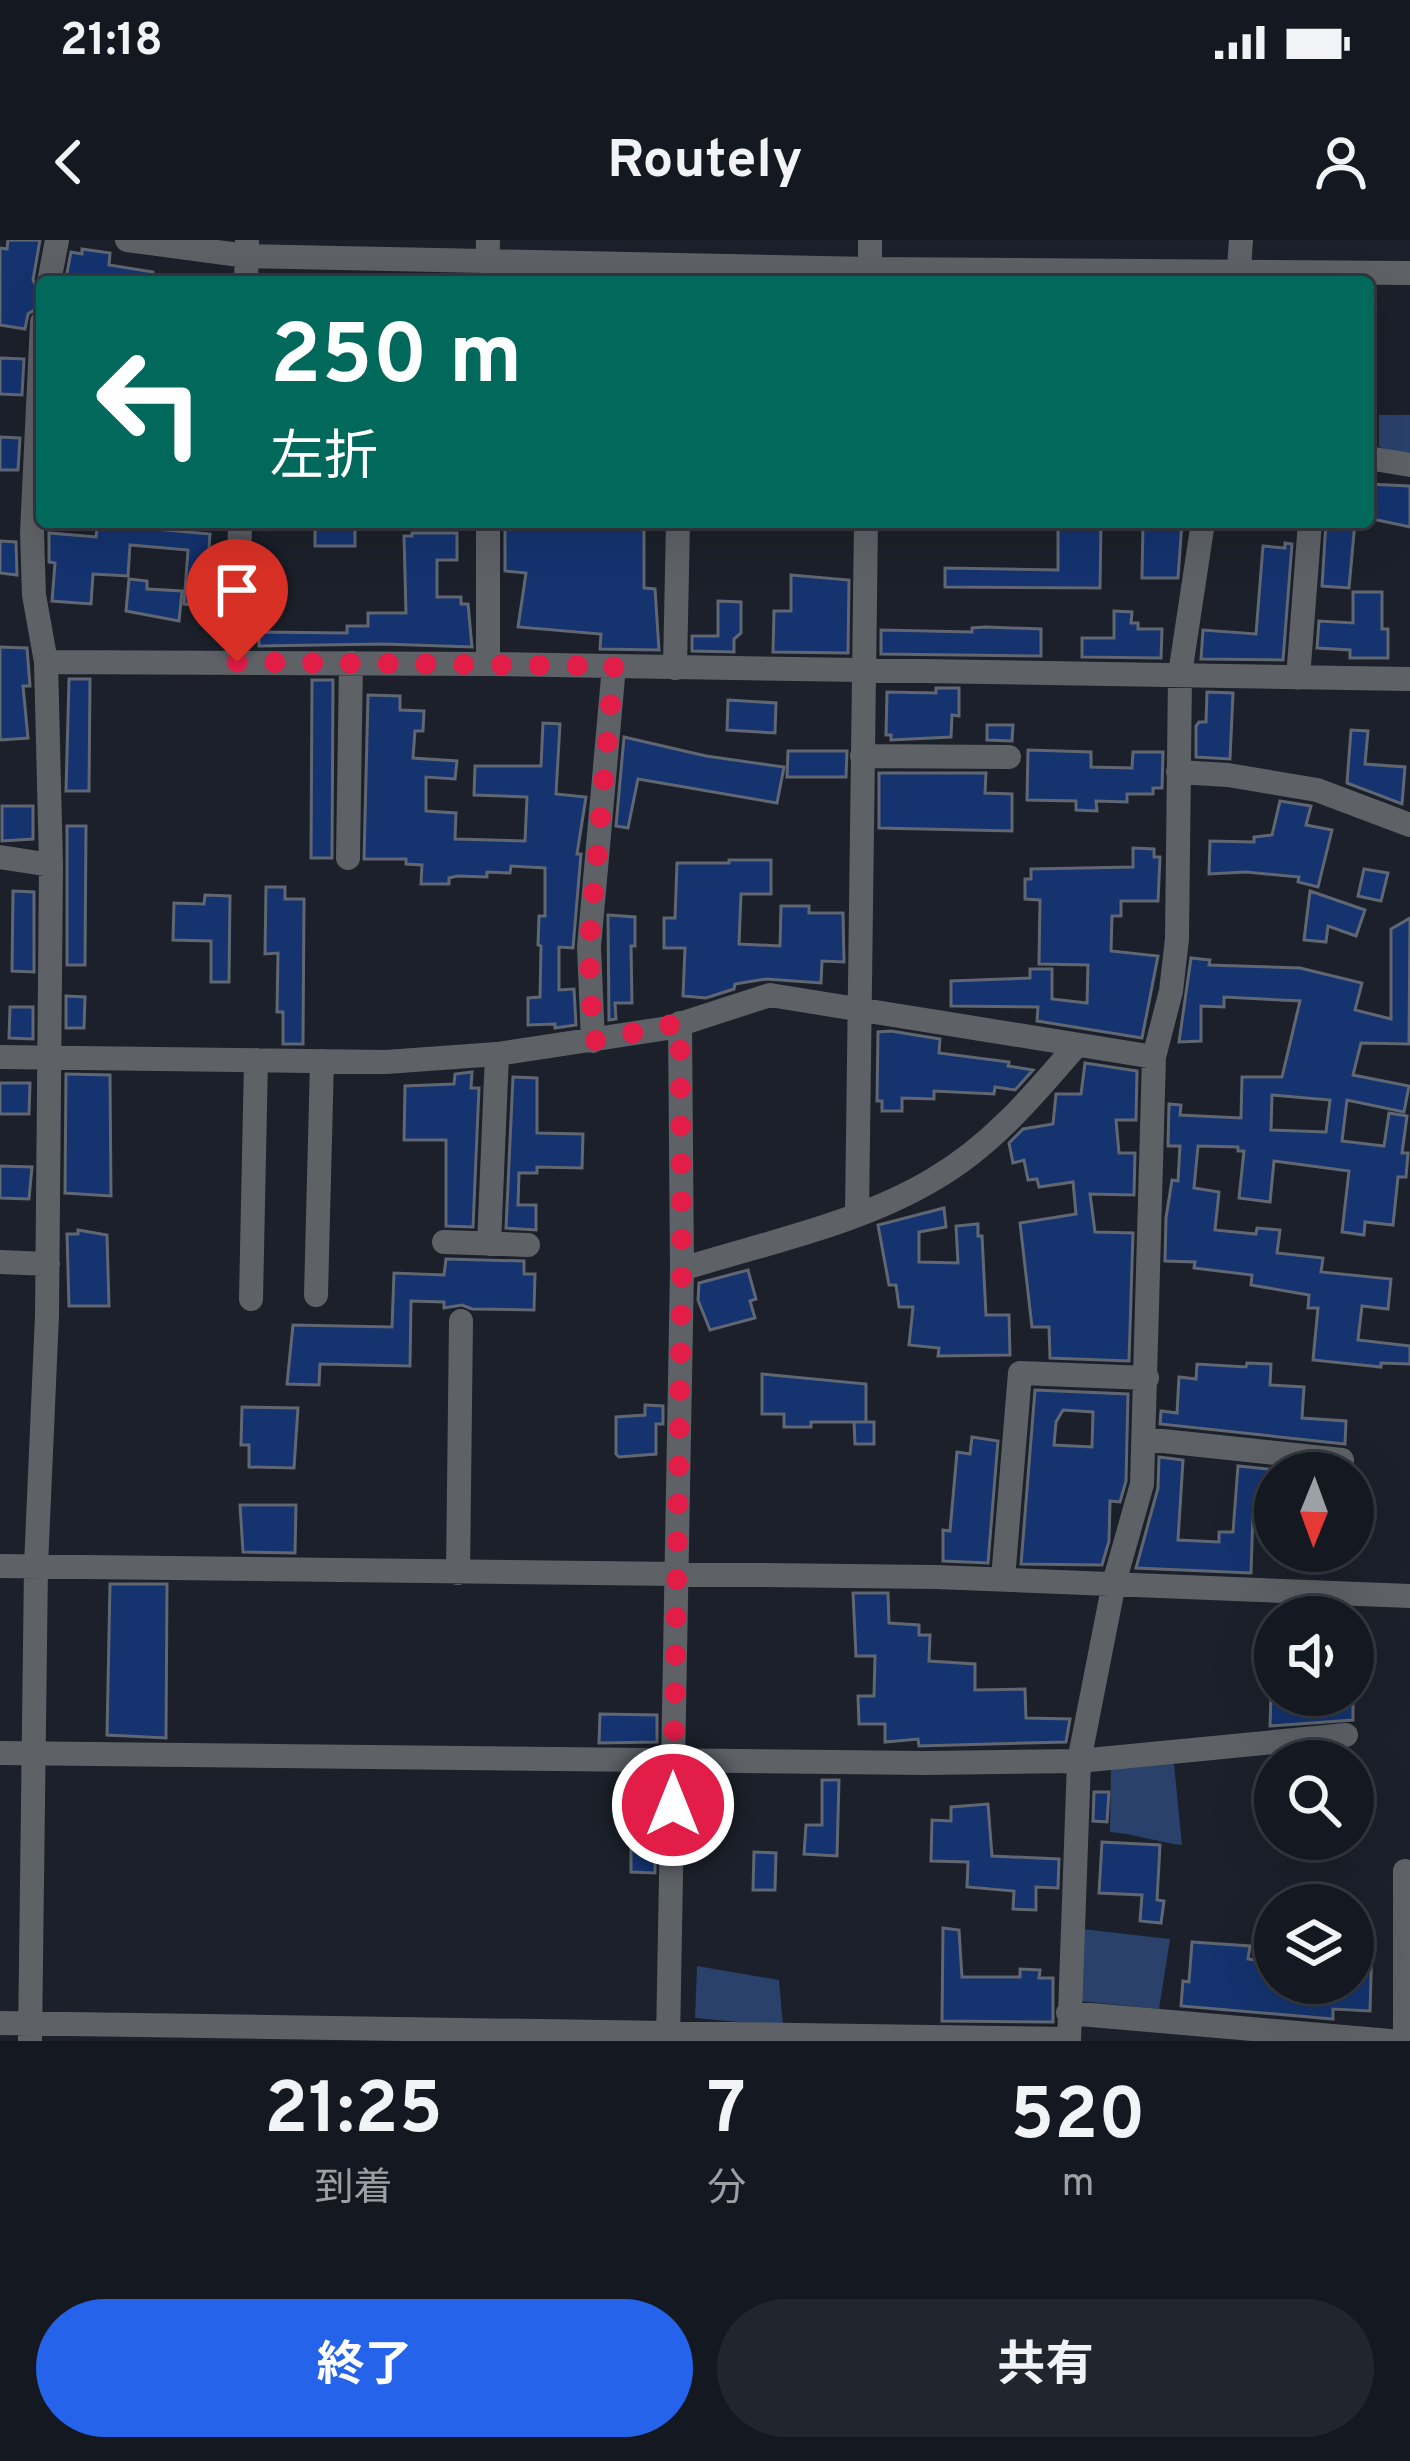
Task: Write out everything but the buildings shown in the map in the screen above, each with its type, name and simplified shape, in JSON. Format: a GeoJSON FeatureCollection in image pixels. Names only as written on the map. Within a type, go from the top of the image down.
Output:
{"type":"FeatureCollection","features":[{"type":"Feature","properties":{"kind":"street"},"geometry":{"type":"LineString","coordinates":[[51,276],[57,240]]}},
{"type":"Feature","properties":{"kind":"street"},"geometry":{"type":"LineString","coordinates":[[131,241],[683,273],[870,276],[870,240]]}},
{"type":"Feature","properties":{"kind":"street"},"geometry":{"type":"LineString","coordinates":[[1238,276],[1241,240]]}},
{"type":"Feature","properties":{"kind":"street"},"geometry":{"type":"LineString","coordinates":[[1307,276],[1410,273]]}},
{"type":"Feature","properties":{"kind":"street"},"geometry":{"type":"LineString","coordinates":[[30,2032],[36,1567],[48,1264],[51,866],[46,662],[34,595],[36,448]]}},
{"type":"Feature","properties":{"kind":"street"},"geometry":{"type":"LineString","coordinates":[[1374,459],[1410,465]]}},
{"type":"Feature","properties":{"kind":"street"},"geometry":{"type":"LineString","coordinates":[[237,662],[240,528]]}},
{"type":"Feature","properties":{"kind":"street"},"geometry":{"type":"LineString","coordinates":[[488,528],[488,664]]}},
{"type":"Feature","properties":{"kind":"street"},"geometry":{"type":"LineString","coordinates":[[675,668],[678,528]]}},
{"type":"Feature","properties":{"kind":"street"},"geometry":{"type":"LineString","coordinates":[[857,1214],[866,528]]}},
{"type":"Feature","properties":{"kind":"street"},"geometry":{"type":"LineString","coordinates":[[0,2024],[30,2032],[1069,2040],[1078,1761],[1114,1583],[1138,1508],[1147,1378],[1154,1057],[1171,991],[1177,939],[1180,674],[1202,528]]}},
{"type":"Feature","properties":{"kind":"street"},"geometry":{"type":"LineString","coordinates":[[1298,678],[1310,528]]}},
{"type":"Feature","properties":{"kind":"street"},"geometry":{"type":"LineString","coordinates":[[46,662],[1410,679]]}},
{"type":"Feature","properties":{"kind":"street"},"geometry":{"type":"LineString","coordinates":[[348,858],[351,663]]}},
{"type":"Feature","properties":{"kind":"street"},"geometry":{"type":"LineString","coordinates":[[593,1041],[589,947],[614,666]]}},
{"type":"Feature","properties":{"kind":"street"},"geometry":{"type":"LineString","coordinates":[[862,756],[1009,758]]}},
{"type":"Feature","properties":{"kind":"street"},"geometry":{"type":"LineString","coordinates":[[1178,772],[1317,790],[1410,825]]}},
{"type":"Feature","properties":{"kind":"street"},"geometry":{"type":"LineString","coordinates":[[0,857],[51,866]]}},
{"type":"Feature","properties":{"kind":"street"},"geometry":{"type":"LineString","coordinates":[[0,1057],[386,1062],[497,1054],[680,1023],[770,995],[1154,1057]]}},
{"type":"Feature","properties":{"kind":"street"},"geometry":{"type":"LineString","coordinates":[[668,2037],[682,1269],[680,1023]]}},
{"type":"Feature","properties":{"kind":"street"},"geometry":{"type":"LineString","coordinates":[[682,1269],[907,1195],[940,1176],[1012,1120],[1075,1047]]}},
{"type":"Feature","properties":{"kind":"street"},"geometry":{"type":"LineString","coordinates":[[489,1244],[497,1054]]}},
{"type":"Feature","properties":{"kind":"street"},"geometry":{"type":"LineString","coordinates":[[251,1299],[256,1060]]}},
{"type":"Feature","properties":{"kind":"street"},"geometry":{"type":"LineString","coordinates":[[316,1295],[322,1061]]}},
{"type":"Feature","properties":{"kind":"street"},"geometry":{"type":"LineString","coordinates":[[444,1242],[528,1245]]}},
{"type":"Feature","properties":{"kind":"street"},"geometry":{"type":"LineString","coordinates":[[0,1262],[48,1264]]}},
{"type":"Feature","properties":{"kind":"street"},"geometry":{"type":"LineString","coordinates":[[458,1573],[461,1321]]}},
{"type":"Feature","properties":{"kind":"street"},"geometry":{"type":"LineString","coordinates":[[1003,1579],[1020,1373],[1147,1378]]}},
{"type":"Feature","properties":{"kind":"street"},"geometry":{"type":"LineString","coordinates":[[1144,1439],[1267,1452]]}},
{"type":"Feature","properties":{"kind":"street"},"geometry":{"type":"LineString","coordinates":[[0,1566],[1003,1579],[1410,1597]]}},
{"type":"Feature","properties":{"kind":"street"},"geometry":{"type":"LineString","coordinates":[[0,1753],[1078,1761],[1346,1735]]}},
{"type":"Feature","properties":{"kind":"street"},"geometry":{"type":"LineString","coordinates":[[1405,1871],[1405,2041]]}},
{"type":"Feature","properties":{"kind":"street"},"geometry":{"type":"LineString","coordinates":[[1068,2013],[1390,2041]]}},
{"type":"Feature","properties":{"kind":"shaded area"},"geometry":{"type":"Polygon","coordinates":[[[1379,415],[1410,415],[1410,456],[1379,447],[1379,415]]]}},
{"type":"Feature","properties":{"kind":"shaded area"},"geometry":{"type":"Polygon","coordinates":[[[1174,1764],[1182,1845],[1110,1832],[1111,1765],[1174,1764]]]}},
{"type":"Feature","properties":{"kind":"shaded area"},"geometry":{"type":"Polygon","coordinates":[[[1082,1929],[1170,1939],[1159,2009],[1080,2001],[1082,1929]]]}},
{"type":"Feature","properties":{"kind":"shaded area"},"geometry":{"type":"Polygon","coordinates":[[[697,1966],[779,1980],[783,2026],[695,2018],[697,1966]]]}},
{"type":"Feature","properties":{"kind":"route"},"geometry":{"type":"LineString","coordinates":[[237,662],[614,666],[589,947],[593,1041],[680,1023],[682,1269],[673,1805]]}}]}
